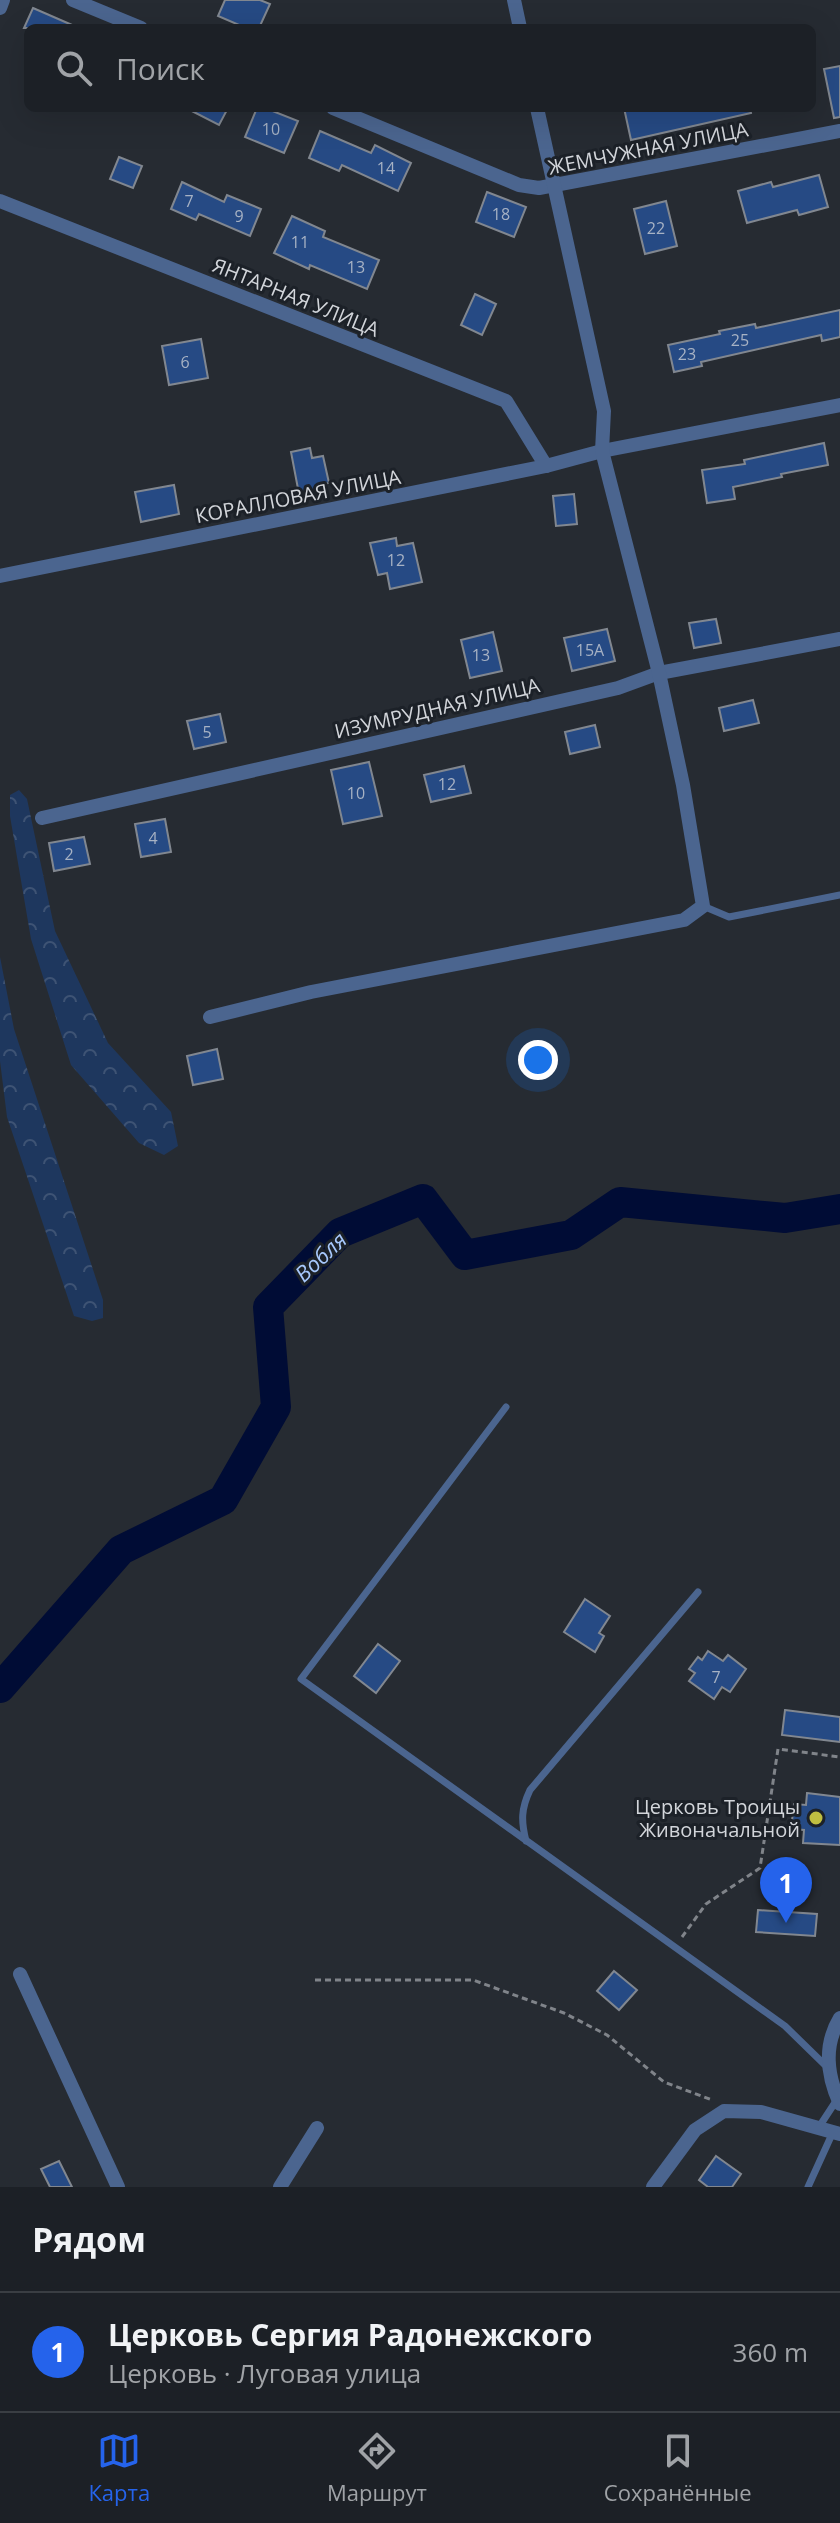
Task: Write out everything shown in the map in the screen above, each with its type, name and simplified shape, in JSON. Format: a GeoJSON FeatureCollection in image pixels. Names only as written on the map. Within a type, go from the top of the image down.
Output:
{"type":"FeatureCollection","features":[{"type":"Feature","properties":{"kind":"street"},"geometry":{"type":"LineString","coordinates":[[0,8],[3,0]]}},
{"type":"Feature","properties":{"kind":"street"},"geometry":{"type":"LineString","coordinates":[[73,0],[131,24]]}},
{"type":"Feature","properties":{"kind":"street"},"geometry":{"type":"LineString","coordinates":[[514,0],[519,24]]}},
{"type":"Feature","properties":{"kind":"street","name":"ЖЕМЧУЖНАЯ УЛИЦА"},"geometry":{"type":"LineString","coordinates":[[343,112],[519,185],[554,187],[840,131]]}},
{"type":"Feature","properties":{"kind":"street"},"geometry":{"type":"LineString","coordinates":[[210,1017],[311,992],[684,920],[703,906],[683,785],[659,673],[602,451],[604,411],[538,112]]}},
{"type":"Feature","properties":{"kind":"street","name":"ЯНТАРНАЯ УЛИЦА"},"geometry":{"type":"LineString","coordinates":[[0,201],[506,401],[546,466]]}},
{"type":"Feature","properties":{"kind":"street"},"geometry":{"type":"LineString","coordinates":[[602,451],[840,405]]}},
{"type":"Feature","properties":{"kind":"street","name":"КОРАЛЛОВАЯ УЛИЦА"},"geometry":{"type":"LineString","coordinates":[[0,576],[546,466],[602,451]]}},
{"type":"Feature","properties":{"kind":"street","name":"ИЗУМРУДНАЯ УЛИЦА"},"geometry":{"type":"LineString","coordinates":[[42,818],[618,688],[659,673],[840,639]]}},
{"type":"Feature","properties":{"kind":"street"},"geometry":{"type":"LineString","coordinates":[[20,1974],[118,2187]]}},
{"type":"Feature","properties":{"kind":"street"},"geometry":{"type":"LineString","coordinates":[[839,2102],[828,2068],[830,2034],[840,2018]]}},
{"type":"Feature","properties":{"kind":"street"},"geometry":{"type":"LineString","coordinates":[[653,2187],[695,2130],[724,2111],[761,2112],[830,2131]]}},
{"type":"Feature","properties":{"kind":"street"},"geometry":{"type":"LineString","coordinates":[[280,2187],[317,2128]]}},
{"type":"Feature","properties":{"kind":"lane"},"geometry":{"type":"LineString","coordinates":[[703,906],[729,917],[840,895]]}},
{"type":"Feature","properties":{"kind":"lane"},"geometry":{"type":"LineString","coordinates":[[506,1407],[301,1679],[785,2026],[828,2068]]}},
{"type":"Feature","properties":{"kind":"lane"},"geometry":{"type":"LineString","coordinates":[[526,1841],[521,1822],[530,1790],[698,1592]]}},
{"type":"Feature","properties":{"kind":"lane"},"geometry":{"type":"LineString","coordinates":[[808,2187],[839,2102]]}},
{"type":"Feature","properties":{"kind":"path"},"geometry":{"type":"LineString","coordinates":[[675,1947],[706,1904],[760,1868],[778,1749],[840,1757]]}},
{"type":"Feature","properties":{"kind":"path"},"geometry":{"type":"LineString","coordinates":[[315,1980],[473,1980],[564,2013],[607,2035],[664,2082],[718,2102]]}},
{"type":"Feature","properties":{"kind":"green space"},"geometry":{"type":"Polygon","coordinates":[[[19,790],[27,799],[55,931],[108,1043],[171,1112],[178,1146],[164,1155],[139,1143],[71,1065],[31,939],[10,816],[10,795],[19,790]]]}},
{"type":"Feature","properties":{"kind":"green space"},"geometry":{"type":"Polygon","coordinates":[[[0,957],[14,1029],[103,1300],[103,1318],[92,1321],[74,1316],[7,1117],[0,1061],[0,957]]]}},
{"type":"Feature","properties":{"kind":"building"},"geometry":{"type":"Polygon","coordinates":[[[225,0],[260,0],[270,4],[261,24],[237,24],[218,16],[225,0]]]}},
{"type":"Feature","properties":{"kind":"building"},"geometry":{"type":"Polygon","coordinates":[[[33,8],[70,24],[26,24],[33,8]]]}},
{"type":"Feature","properties":{"kind":"building"},"geometry":{"type":"Polygon","coordinates":[[[840,66],[840,117],[834,118],[824,69],[840,66]]]}},
{"type":"Feature","properties":{"kind":"building"},"geometry":{"type":"Polygon","coordinates":[[[194,112],[226,112],[219,125],[194,112]]]}},
{"type":"Feature","properties":{"kind":"building"},"geometry":{"type":"Polygon","coordinates":[[[255,112],[275,112],[298,121],[284,153],[245,137],[255,112]]]}},
{"type":"Feature","properties":{"kind":"building"},"geometry":{"type":"Polygon","coordinates":[[[625,112],[751,112],[751,113],[631,140],[625,112]]]}},
{"type":"Feature","properties":{"kind":"building"},"geometry":{"type":"Polygon","coordinates":[[[320,131],[371,153],[375,145],[411,163],[398,191],[342,165],[339,171],[309,158],[320,131]]]}},
{"type":"Feature","properties":{"kind":"building"},"geometry":{"type":"Polygon","coordinates":[[[119,157],[142,166],[133,188],[110,179],[119,157]]]}},
{"type":"Feature","properties":{"kind":"building"},"geometry":{"type":"Polygon","coordinates":[[[819,175],[828,207],[799,215],[797,210],[747,223],[738,191],[771,182],[773,187],[819,175]]]}},
{"type":"Feature","properties":{"kind":"building"},"geometry":{"type":"Polygon","coordinates":[[[182,182],[224,202],[227,195],[261,209],[250,236],[199,214],[196,220],[171,209],[182,182]]]}},
{"type":"Feature","properties":{"kind":"building"},"geometry":{"type":"Polygon","coordinates":[[[487,192],[526,207],[514,237],[476,222],[487,192]]]}},
{"type":"Feature","properties":{"kind":"building"},"geometry":{"type":"Polygon","coordinates":[[[666,201],[677,246],[645,254],[634,209],[666,201]]]}},
{"type":"Feature","properties":{"kind":"building"},"geometry":{"type":"Polygon","coordinates":[[[292,216],[325,231],[323,237],[379,260],[367,289],[274,253],[292,216]]]}},
{"type":"Feature","properties":{"kind":"building"},"geometry":{"type":"Polygon","coordinates":[[[475,294],[496,304],[482,335],[461,325],[475,294]]]}},
{"type":"Feature","properties":{"kind":"building"},"geometry":{"type":"Polygon","coordinates":[[[840,310],[840,337],[822,341],[821,335],[701,362],[702,366],[674,372],[668,345],[720,334],[719,331],[755,324],[756,328],[840,310]]]}},
{"type":"Feature","properties":{"kind":"building"},"geometry":{"type":"Polygon","coordinates":[[[201,339],[208,378],[169,385],[162,346],[201,339]]]}},
{"type":"Feature","properties":{"kind":"building"},"geometry":{"type":"Polygon","coordinates":[[[824,443],[828,465],[733,487],[735,499],[707,503],[702,470],[745,464],[744,460],[824,443]]]}},
{"type":"Feature","properties":{"kind":"building"},"geometry":{"type":"Polygon","coordinates":[[[310,448],[312,458],[323,456],[329,483],[322,484],[322,489],[299,494],[291,452],[310,448]]]}},
{"type":"Feature","properties":{"kind":"building"},"geometry":{"type":"Polygon","coordinates":[[[174,485],[179,514],[141,522],[135,492],[174,485]]]}},
{"type":"Feature","properties":{"kind":"building"},"geometry":{"type":"Polygon","coordinates":[[[574,494],[577,524],[556,526],[553,496],[574,494]]]}},
{"type":"Feature","properties":{"kind":"building"},"geometry":{"type":"Polygon","coordinates":[[[396,538],[397,546],[413,543],[422,582],[390,589],[387,573],[378,575],[370,543],[396,538]]]}},
{"type":"Feature","properties":{"kind":"building"},"geometry":{"type":"Polygon","coordinates":[[[716,619],[721,643],[694,648],[689,623],[716,619]]]}},
{"type":"Feature","properties":{"kind":"building"},"geometry":{"type":"Polygon","coordinates":[[[607,629],[615,661],[572,671],[564,638],[607,629]]]}},
{"type":"Feature","properties":{"kind":"building"},"geometry":{"type":"Polygon","coordinates":[[[493,632],[502,671],[470,678],[461,640],[493,632]]]}},
{"type":"Feature","properties":{"kind":"building"},"geometry":{"type":"Polygon","coordinates":[[[753,700],[759,723],[724,731],[719,708],[753,700]]]}},
{"type":"Feature","properties":{"kind":"building"},"geometry":{"type":"Polygon","coordinates":[[[220,714],[226,742],[194,749],[187,721],[220,714]]]}},
{"type":"Feature","properties":{"kind":"building"},"geometry":{"type":"Polygon","coordinates":[[[595,725],[600,747],[570,754],[565,732],[595,725]]]}},
{"type":"Feature","properties":{"kind":"building"},"geometry":{"type":"Polygon","coordinates":[[[369,762],[382,816],[343,824],[331,770],[369,762]]]}},
{"type":"Feature","properties":{"kind":"building"},"geometry":{"type":"Polygon","coordinates":[[[464,766],[471,793],[431,802],[424,775],[464,766]]]}},
{"type":"Feature","properties":{"kind":"building"},"geometry":{"type":"Polygon","coordinates":[[[165,819],[171,852],[141,857],[135,824],[165,819]]]}},
{"type":"Feature","properties":{"kind":"building"},"geometry":{"type":"Polygon","coordinates":[[[84,837],[90,864],[54,871],[49,843],[84,837]]]}},
{"type":"Feature","properties":{"kind":"building"},"geometry":{"type":"Polygon","coordinates":[[[217,1049],[223,1079],[193,1085],[187,1056],[217,1049]]]}},
{"type":"Feature","properties":{"kind":"building"},"geometry":{"type":"Polygon","coordinates":[[[585,1599],[610,1616],[599,1633],[604,1636],[595,1652],[564,1632],[585,1599]]]}},
{"type":"Feature","properties":{"kind":"building"},"geometry":{"type":"Polygon","coordinates":[[[378,1644],[400,1661],[376,1693],[354,1676],[378,1644]]]}},
{"type":"Feature","properties":{"kind":"building"},"geometry":{"type":"Polygon","coordinates":[[[708,1651],[723,1661],[728,1655],[746,1669],[730,1692],[722,1687],[714,1699],[689,1681],[695,1673],[689,1669],[698,1657],[702,1660],[708,1651]]]}},
{"type":"Feature","properties":{"kind":"building"},"geometry":{"type":"Polygon","coordinates":[[[785,1710],[840,1717],[840,1742],[782,1735],[785,1710]]]}},
{"type":"Feature","properties":{"kind":"building","name":"Церковь Троицы Живоначальной"},"geometry":{"type":"Polygon","coordinates":[[[807,1793],[840,1797],[840,1845],[803,1843],[804,1830],[791,1829],[794,1804],[806,1805],[807,1793]]]}},
{"type":"Feature","properties":{"kind":"building"},"geometry":{"type":"Polygon","coordinates":[[[758,1910],[817,1914],[815,1936],[756,1932],[758,1910]]]}},
{"type":"Feature","properties":{"kind":"building"},"geometry":{"type":"Polygon","coordinates":[[[614,1971],[637,1990],[619,2010],[597,1991],[614,1971]]]}},
{"type":"Feature","properties":{"kind":"building"},"geometry":{"type":"Polygon","coordinates":[[[716,2156],[741,2174],[732,2187],[708,2187],[699,2180],[716,2156]]]}},
{"type":"Feature","properties":{"kind":"building"},"geometry":{"type":"Polygon","coordinates":[[[59,2161],[72,2187],[50,2187],[41,2169],[59,2161]]]}},
{"type":"Feature","properties":{"kind":"waterway","name":"Вобля"},"geometry":{"type":"LineString","coordinates":[[0,1688],[121,1550],[223,1500],[276,1407],[268,1307],[340,1233],[423,1199],[465,1255],[571,1235],[620,1202],[785,1218],[840,1209]]}},
{"type":"Feature","properties":{"kind":"place","name":"Церковь Троицы Живоначальной"},"geometry":{"type":"Point","coordinates":[816,1818]}},
{"type":"Feature","properties":{"kind":"place","name":"Церковь Сергия Радонежского"},"geometry":{"type":"Point","coordinates":[786,1923]}}]}
